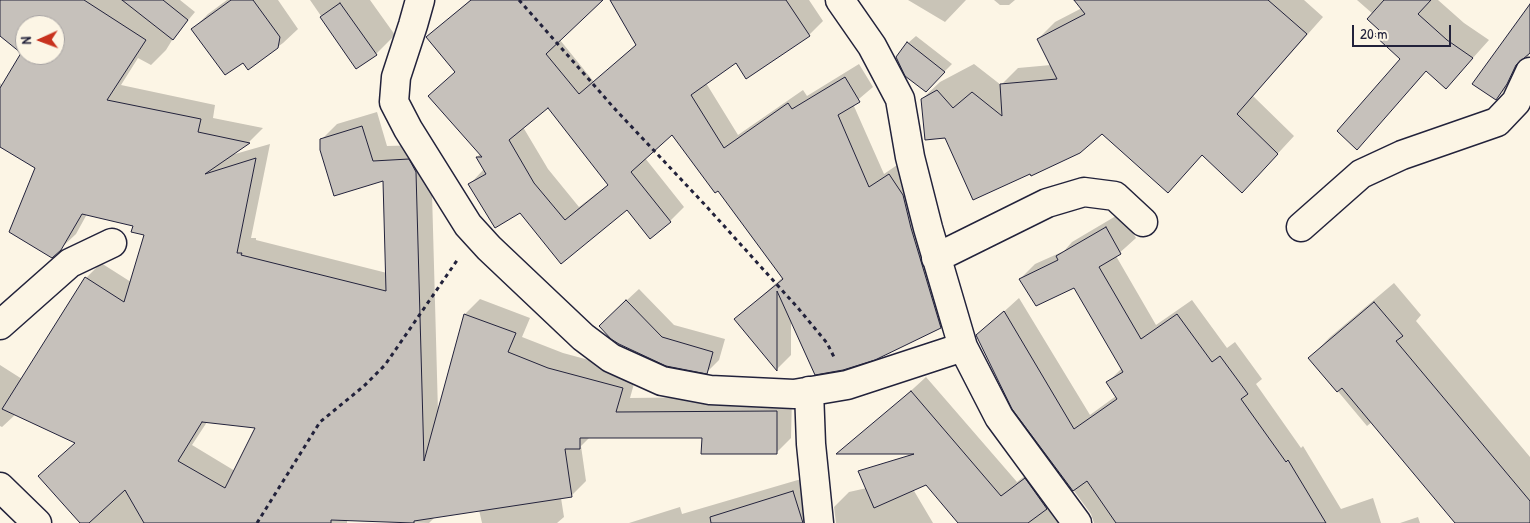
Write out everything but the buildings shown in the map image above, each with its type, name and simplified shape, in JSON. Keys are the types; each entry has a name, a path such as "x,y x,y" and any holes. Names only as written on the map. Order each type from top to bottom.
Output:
{"street":[{"path":"420,0 396,77 394,102 408,129 468,225 475,233 583,337 611,358 662,380 710,390 794,394 847,385 963,347"},
{"path":"840,0 872,46 900,99 910,157 936,258 963,347 999,417 1077,523"},
{"path":"1301,227 1361,174 1402,155 1497,122 1516,102 1530,72"},
{"path":"936,258 1048,203 1084,192 1115,196 1143,222"},
{"path":"0,325 70,263 112,243"},
{"path":"809,391 811,444 819,523"},
{"path":"4,499 37,523"}],"path":[{"path":"518,0 614,108 798,308 827,343 847,385"},
{"path":"257,523 320,422 364,386 385,365 475,233"}]}
